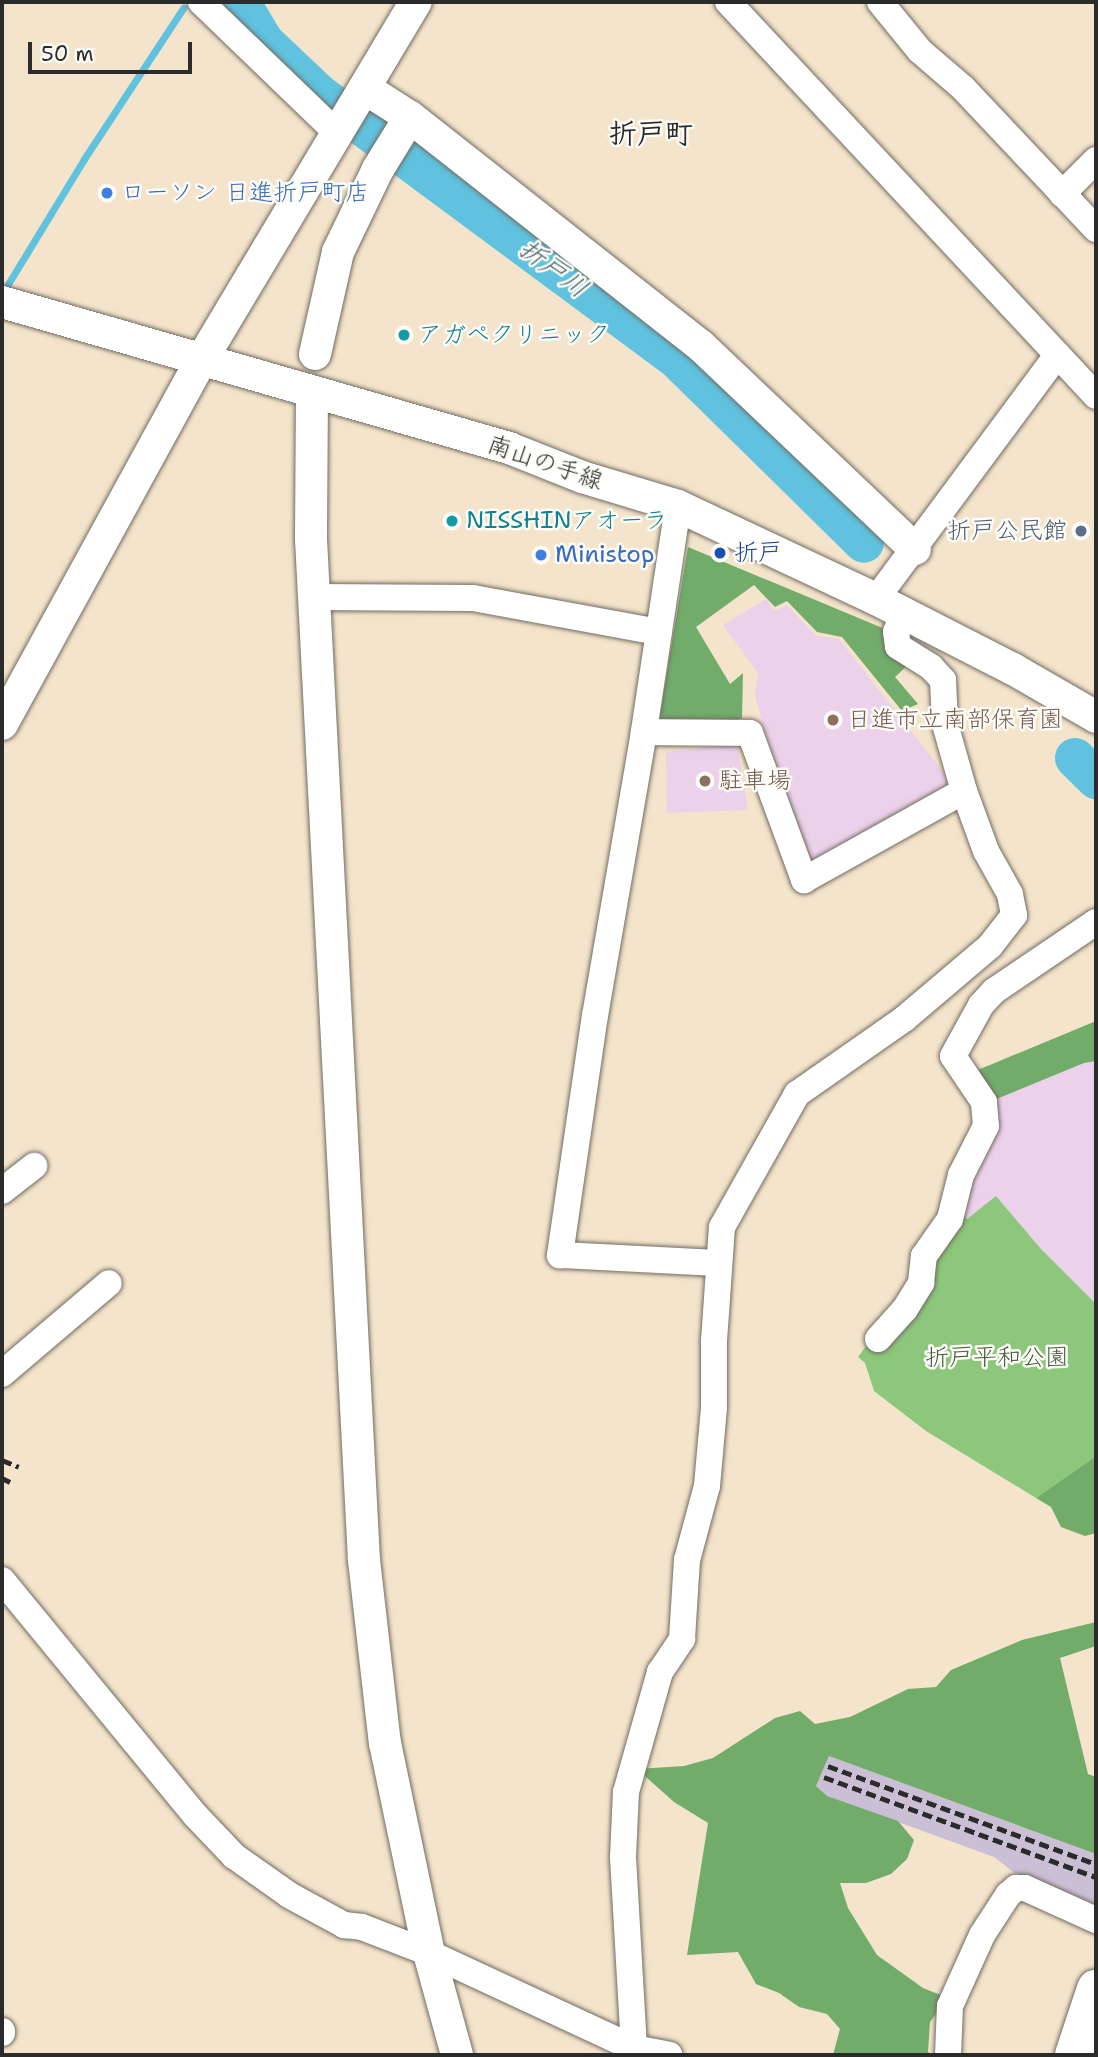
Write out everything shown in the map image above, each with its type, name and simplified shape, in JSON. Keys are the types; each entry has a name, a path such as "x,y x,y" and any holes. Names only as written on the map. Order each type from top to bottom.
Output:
{"main road":[{"path":"1074,2055 1096,1989"}],"street":[{"path":"201,2 338,133"},
{"path":"3,720 202,359 416,2"},
{"path":"728,2 1057,355 1094,390"},
{"path":"880,2 920,51 963,88 1096,229"},
{"path":"365,90 410,117 701,346 915,549"},
{"path":"316,354 338,252 378,169 410,117"},
{"path":"1062,194 1096,160"},
{"name":"南山の手線","path":"4,303 509,448 582,477 678,506 1013,669 1096,717"},
{"path":"650,2053 622,1857 626,1792 660,1672 682,1639 687,1560 707,1486 714,1407 713,1341 722,1227 797,1094 904,1020 990,946 1014,915 1010,894 986,851 964,791 945,724 943,680 931,667 898,646 890,607 898,566 915,549 1057,355"},
{"path":"312,393 314,597 364,1560 385,1743 429,1953 457,2055"},
{"path":"678,506 644,732 595,1015 560,1255 719,1263"},
{"path":"314,597 473,598 659,632"},
{"path":"644,732 750,733 804,880 964,791"},
{"path":"878,1339 905,1309 921,1283 924,1256 950,1219 961,1175 986,1126 984,1102 953,1056 981,1005 994,991 1096,922"},
{"path":"990,946 994,991"},
{"path":"2,1191 34,1166"},
{"path":"2,1374 108,1283"},
{"path":"2,1580 195,1815 234,1856 289,1895 344,1925 362,1927 429,1953 650,2053"},
{"path":"948,2055 950,2006 982,1935 1008,1895 1016,1888 1025,1888 1096,1920"}],"shaded area":[{"name":"日進市立南部保育園","path":"766,599 774,611 787,605 816,636 839,639 951,782 806,867 755,696 758,673 723,625"},
{"name":"駐車場","path":"737,744 748,810 667,813 666,752"},
{"path":"1096,1061 1096,1304 1041,1249 996,1197 966,1219 963,1214 962,1190 995,1125 998,1108 994,1100 1084,1063"},
{"path":"829,1756 1096,1854 1096,1910 1016,1874 994,1857 827,1796 816,1786"}],"green space":[{"path":"688,547 885,629 909,664 895,677 918,704 902,711 842,637 817,632 787,601 775,607 754,585 696,627 730,684 743,673 742,718 722,726 659,720"},
{"path":"1096,1021 1096,1061 1084,1063 994,1100 973,1072"},
{"name":"折戸平和公園","path":"996,1196 1041,1249 1096,1304 1096,1456 1036,1498 926,1431 874,1391 865,1363 858,1357 963,1214 967,1219"},
{"path":"1096,1456 1096,1533 1085,1536 1061,1527 1051,1507 1036,1498"},
{"path":"1096,1622 1096,1646 1060,1658 1088,1774 1096,1777 1096,1854 829,1756 816,1786 827,1796 898,1821 914,1840 907,1859 891,1874 866,1883 840,1883 848,1908 877,1955 923,1988 948,1998 930,2022 928,2052 931,2055 833,2055 840,2029 827,2014 799,2007 779,1993 756,1984 738,1952 687,1955 708,1823 674,1802 637,1769 684,1766 713,1758 775,1718 800,1711 815,1724 850,1717 908,1689 936,1687 951,1670 1022,1640"}],"waterway":[{"name":"折戸川","path":"240,2 264,42 319,94 677,359 864,543"},
{"path":"2,294 84,159 183,8"},
{"name":"折戸川","path":"1075,758 1096,779"}],"railway":[{"path":"2,1460 19,1467"},
{"path":"2,1478 10,1482"},
{"path":"828,1766 1096,1864"},
{"path":"824,1777 1096,1877"}],"place":[{"name":"ローソン 日進折戸町店","path":"107,193"},
{"name":"アガぺクリニック","path":"404,335"},
{"name":"NISSHINアオーラ","path":"452,521"},
{"name":"折戸公民館","path":"1081,531"},
{"name":"折戸","path":"720,553"},
{"name":"Ministop","path":"541,555"},
{"name":"日進市立南部保育園","path":"833,720"},
{"name":"駐車場","path":"705,781"}],"district":[{"name":"折戸町","path":"651,133"}]}
